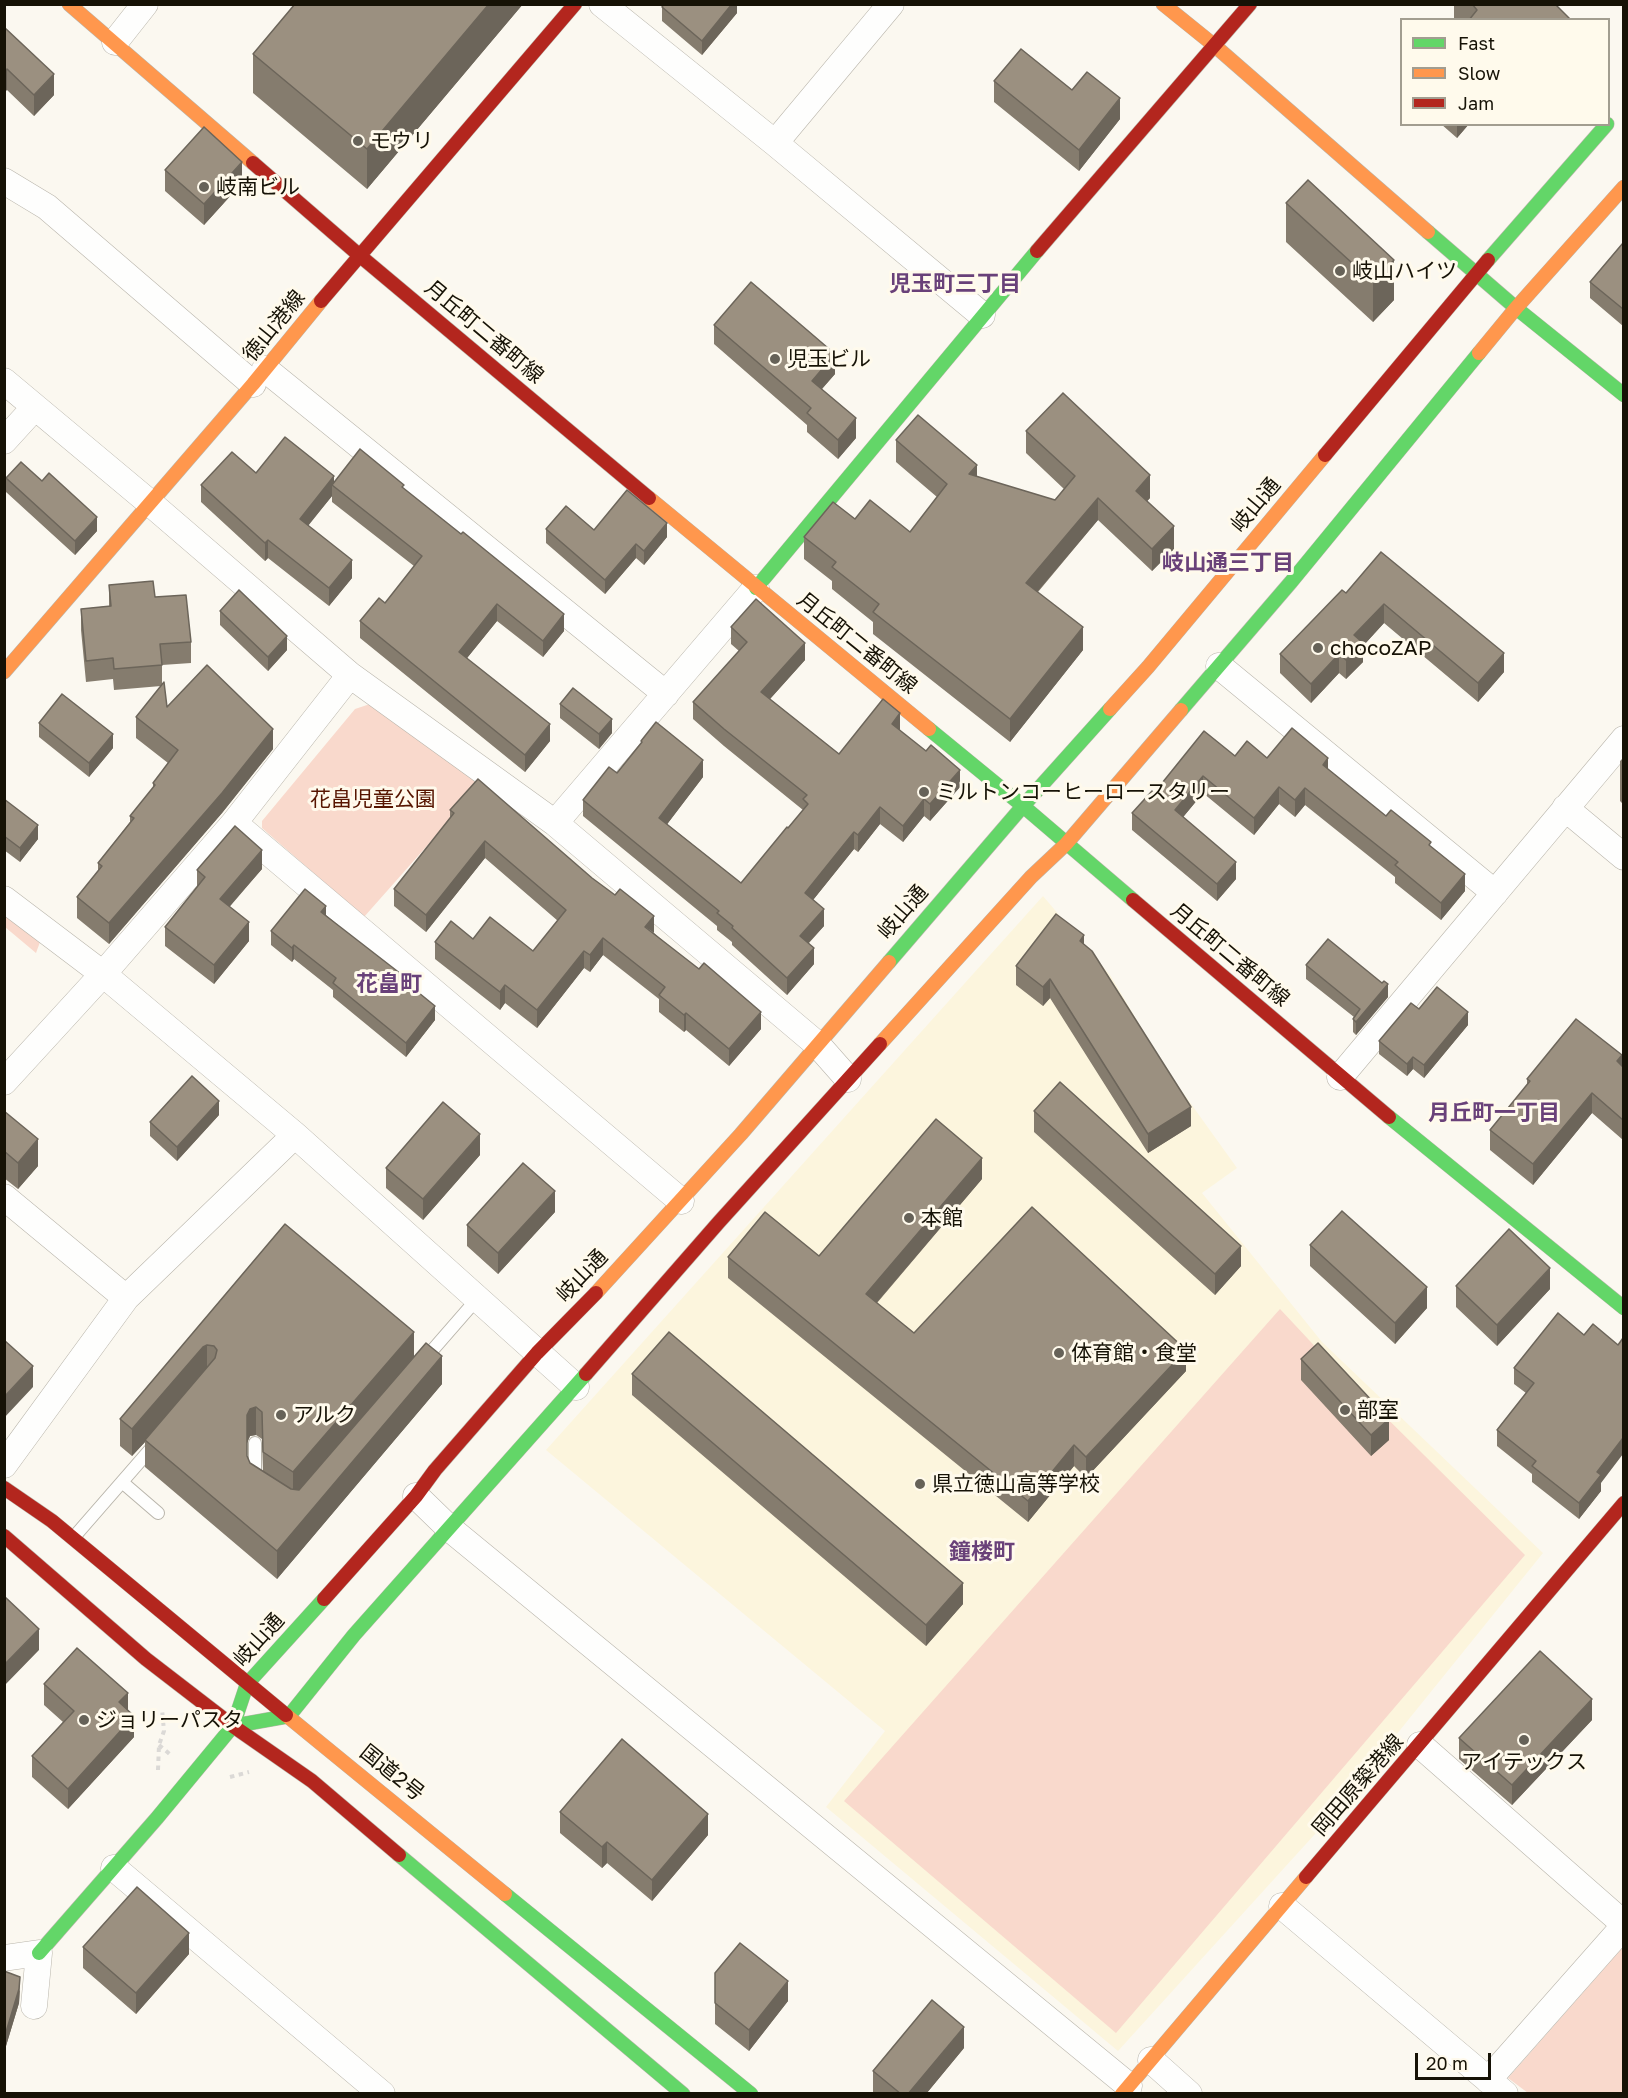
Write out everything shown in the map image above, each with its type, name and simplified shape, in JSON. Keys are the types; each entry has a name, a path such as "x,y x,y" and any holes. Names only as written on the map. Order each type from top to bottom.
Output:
{"main road":[{"name":"月丘町二番町線","path":"69,4 359,255 756,588 1023,806 1340,1077 1623,1308"},
{"name":"徳山港線","path":"4,672 259,377 359,255 575,4"},
{"path":"1163,4 1215,46 1476,274 1623,395"},
{"path":"756,588 982,315 1250,4"},
{"name":"岐山通","path":"233,1726 247,1684 416,1496 435,1470 537,1353 681,1201 1023,806 1148,667 1476,274 1605,126"},
{"path":"39,1953 233,1726 289,1716 354,1635 576,1387 719,1222 1031,877 1066,844 1299,573 1516,308 1623,187"},
{"name":"国道2号","path":"4,1488 73,1538 247,1684 751,2094"},
{"name":"岡田原築港線","path":"1125,2090 1623,1503"},
{"path":"4,1536 146,1659 233,1726 312,1781 683,2094"}],"street":[{"path":"115,42 145,4"},
{"path":"602,4 775,143 982,315"},
{"path":"775,143 891,4"},
{"path":"4,181 47,207 259,377 666,694"},
{"path":"4,381 350,675 555,823 818,1045 848,1079"},
{"path":"4,441 35,407"},
{"path":"555,823 756,588"},
{"path":"1220,666 1495,893"},
{"path":"4,1082 103,974 234,823 350,675"},
{"path":"1340,1077 1623,739"},
{"path":"1565,808 1623,857"},
{"path":"234,823 681,1201"},
{"path":"4,899 103,974 295,1134 576,1387"},
{"path":"4,1465 126,1298 295,1134"},
{"path":"4,1197 126,1298"},
{"path":"416,1496 449,1528 1125,2090"},
{"path":"1282,1906 1497,2087 1623,1925 1420,1745"},
{"path":"114,1868 382,2094"},
{"path":"4,1958 39,1953 34,2006"},
{"path":"1151,2060 1190,2094"}],"lane":[{"path":"416,1369 477,1299"},
{"path":"73,1538 165,1431"},
{"path":"255,1443 255,1484 265,1491"},
{"path":"122,1482 158,1513"}],"path":[{"path":"159,1744 164,1731 164,1715 160,1702"}],"shaded area":[{"path":"1043,896 1110,975 1166,1069 1237,1168 1202,1193 1322,1342 1543,1553 1325,1823 1118,2051 826,1807 885,1731 546,1450"}],"green space":[{"name":"花畠児童公園","path":"373,703 389,708 480,786 364,917 262,828 262,821 355,709"},
{"path":"4,912 40,942 36,953 5,927"},
{"path":"1280,1309 1323,1355 1525,1555 1116,2033 844,1801"},
{"path":"1622,1948 1623,2093 1528,2093 1508,2078"}],"building":[{"name":"モウリ","path":"295,4 489,4 367,149 253,54"},
{"path":"664,4 732,4 702,41 662,7"},
{"path":"1472,4 1555,4 1569,18 1471,18 1477,10"},
{"path":"4,27 54,74 34,95 7,69 4,72"},
{"path":"1021,49 1072,90 1087,72 1120,98 1079,150 994,81"},
{"path":"204,127 242,162 204,204 165,170"},
{"path":"1308,180 1394,260 1373,282 1286,203"},
{"path":"1623,243 1623,309 1590,282"},
{"path":"751,282 835,354 812,381 856,418 838,440 807,413 811,408 714,325"},
{"path":"1063,393 1150,475 1136,491 1174,526 1152,549 1098,498 1026,583 1083,627 1010,719 873,612 879,604 832,567 836,562 804,537 833,502 855,519 870,500 910,532 947,484 896,440 918,415 977,465 969,474 1055,500 1075,476 1026,431"},
{"path":"285,437 334,476 300,519 352,560 329,588 268,540 265,543 201,485 232,452 256,473"},
{"path":"360,449 404,485 402,487 461,534 463,532 564,614 543,641 497,604 459,652 550,724 525,755 360,621 379,598 385,603 422,556 332,485"},
{"path":"21,462 42,481 49,473 97,517 75,541 6,478"},
{"path":"627,490 667,523 644,551 636,544 605,580 546,529 566,506 594,530"},
{"path":"1381,552 1504,653 1478,683 1384,604 1354,635 1363,643 1346,660 1339,654 1311,684 1280,654 1342,590 1346,593"},
{"path":"153,581 155,597 186,595 191,642 160,644 162,665 114,669 113,658 86,661 81,609 111,606 109,585"},
{"path":"239,590 287,636 268,657 220,611"},
{"path":"756,599 805,643 761,692 839,754 883,699 900,713 892,724 926,751 931,745 960,770 930,804 924,799 903,826 880,807 858,835 854,832 805,893 824,909 800,936 814,948 787,978 732,928 733,926 717,913 719,911 583,800 609,767 617,773 656,722 703,760 659,818 741,883 808,804 803,799 807,795 693,702 747,642 731,627"},
{"path":"207,665 273,729 222,793 109,923 77,897 102,866 98,863 134,818 130,816 155,785 153,783 178,750 136,717 164,682 167,707"},
{"path":"573,688 612,719 599,734 560,704"},
{"path":"62,694 113,734 89,763 39,723"},
{"path":"1292,728 1328,758 1323,765 1386,816 1391,810 1431,842 1429,845 1465,874 1441,903 1395,865 1398,862 1305,788 1295,800 1279,787 1254,818 1203,776 1175,810 1236,862 1217,884 1132,813 1152,791 1154,793 1204,731 1235,756 1247,741 1267,758"},
{"path":"478,779 592,878 615,895 620,889 654,916 645,927 699,969 704,963 761,1012 729,1049 686,1013 684,1015 659,995 665,987 603,938 590,955 584,951 537,1010 505,985 500,992 435,942 451,921 473,939 490,917 533,951 566,910 485,841 426,915 394,889 454,813 450,810"},
{"path":"4,799 38,825 20,848 4,836"},
{"path":"235,826 262,850 220,899 249,922 214,965 165,927 205,877 197,870"},
{"path":"305,889 326,906 321,912 410,981 408,984 435,1006 406,1043 333,983 336,978 294,945 292,948 271,931"},
{"path":"1056,914 1084,935 1080,941 1092,951 1191,1107 1148,1134 1050,979 1043,987 1016,966"},
{"path":"1328,939 1382,983 1384,981 1388,984 1356,1022 1353,1019 1360,1009 1306,965"},
{"path":"1437,987 1468,1012 1424,1065 1413,1057 1407,1064 1379,1041 1411,1003 1419,1009"},
{"path":"1576,1019 1622,1055 1617,1061 1623,1067 1623,1120 1592,1093 1533,1164 1490,1130 1530,1081 1527,1079"},
{"path":"192,1076 219,1101 177,1147 150,1122"},
{"path":"1060,1082 1241,1246 1215,1274 1034,1111"},
{"path":"443,1102 480,1134 423,1199 386,1168"},
{"path":"4,1111 38,1139 18,1163 4,1151"},
{"path":"936,1119 982,1158 866,1294 914,1333 1032,1207 1186,1350 1086,1457 1074,1445 1028,1501 728,1257 765,1212 819,1256"},
{"path":"523,1163 555,1191 498,1253 467,1225"},
{"path":"1342,1211 1427,1287 1395,1323 1310,1245"},
{"name":"アルク","path":"285,1224 414,1332 293,1472 263,1452 262,1412 256,1407 250,1409 247,1415 247,1456 250,1463 291,1489 299,1490 426,1343 442,1356 277,1551 145,1440 215,1358 217,1350 214,1346 203,1347 132,1429 120,1419"},
{"path":"1509,1229 1550,1268 1497,1325 1456,1286"},
{"path":"1558,1313 1584,1335 1593,1324 1618,1345 1623,1338 1623,1438 1597,1472 1601,1475 1579,1503 1532,1466 1536,1461 1497,1430 1534,1383 1514,1368"},
{"path":"669,1332 963,1583 926,1625 632,1374"},
{"path":"4,1340 33,1366 4,1397"},
{"path":"1318,1343 1389,1419 1371,1435 1301,1359"},
{"path":"4,1596 39,1629 4,1665"},
{"path":"77,1648 128,1693 119,1702 134,1716 68,1789 32,1756 74,1711 44,1684"},
{"name":"アイテックス","path":"1540,1651 1592,1699 1512,1785 1459,1738"},
{"path":"622,1739 708,1814 652,1880 607,1842 602,1847 560,1812"},
{"path":"137,1887 189,1933 136,1993 83,1947"},
{"path":"740,1943 788,1981 749,2030 715,2003 715,1973"},
{"path":"4,1971 20,1977 19,1989 6,2032 4,2031"},
{"path":"932,2000 964,2027 908,2094 901,2094 873,2071"}],"traffic: fast":[{"path":"1488,260 1605,126"},
{"path":"1428,232 1516,308 1624,395"},
{"path":"756,588 1037,251"},
{"path":"1181,710 1291,582 1479,353"},
{"path":"889,962 1110,709"},
{"path":"929,729 1133,900"},
{"path":"1389,1117 1624,1308"},
{"path":"233,1726 289,1716 354,1635 586,1374"},
{"path":"39,1953 157,1818 233,1726 247,1684 324,1599"},
{"path":"399,1855 683,2094"},
{"path":"505,1894 751,2094"}],"traffic: slow":[{"path":"69,4 253,163"},
{"path":"1163,4 1215,46 1428,232"},
{"path":"1479,353 1624,187"},
{"path":"4,672 253,384 321,301"},
{"path":"1110,709 1148,667 1325,455"},
{"path":"649,498 929,729"},
{"path":"880,1044 1031,877 1066,844 1181,710"},
{"path":"596,1293 741,1134 889,962"},
{"path":"286,1715 505,1894"},
{"path":"1122,2094 1306,1877"}],"traffic: jam":[{"path":"321,301 575,4"},
{"path":"1037,251 1250,4"},
{"path":"253,163 649,498"},
{"path":"1325,455 1488,260"},
{"path":"1133,900 1389,1117"},
{"path":"586,1374 719,1222 880,1044"},
{"path":"324,1599 416,1496 435,1470 537,1353 596,1293"},
{"path":"4,1488 52,1521 286,1715"},
{"path":"1306,1877 1624,1503"},
{"path":"4,1536 146,1659 233,1726 312,1781 399,1855"}],"place":[{"name":"モウリ","path":"358,141"},
{"name":"岐南ビル","path":"204,187"},
{"name":"岐山ハイツ","path":"1340,271"},
{"name":"児玉ビル","path":"775,359"},
{"name":"chocoZAP","path":"1318,648"},
{"name":"ミルトンコーヒーロースタリー","path":"924,792"},
{"name":"本館","path":"909,1218"},
{"name":"体育館・食堂","path":"1059,1353"},
{"name":"部室","path":"1345,1410"},
{"name":"アルク","path":"281,1415"},
{"name":"県立徳山高等学校","path":"920,1484"},
{"name":"ジョリーパスタ","path":"84,1720"},
{"name":"アイテックス","path":"1524,1740"}],"district":[{"name":"児玉町三丁目","path":"955,284"},
{"name":"岐山通三丁目","path":"1228,563"},
{"name":"花畠町","path":"389,984"},
{"name":"月丘町一丁目","path":"1494,1113"},
{"name":"鐘楼町","path":"982,1552"}]}
